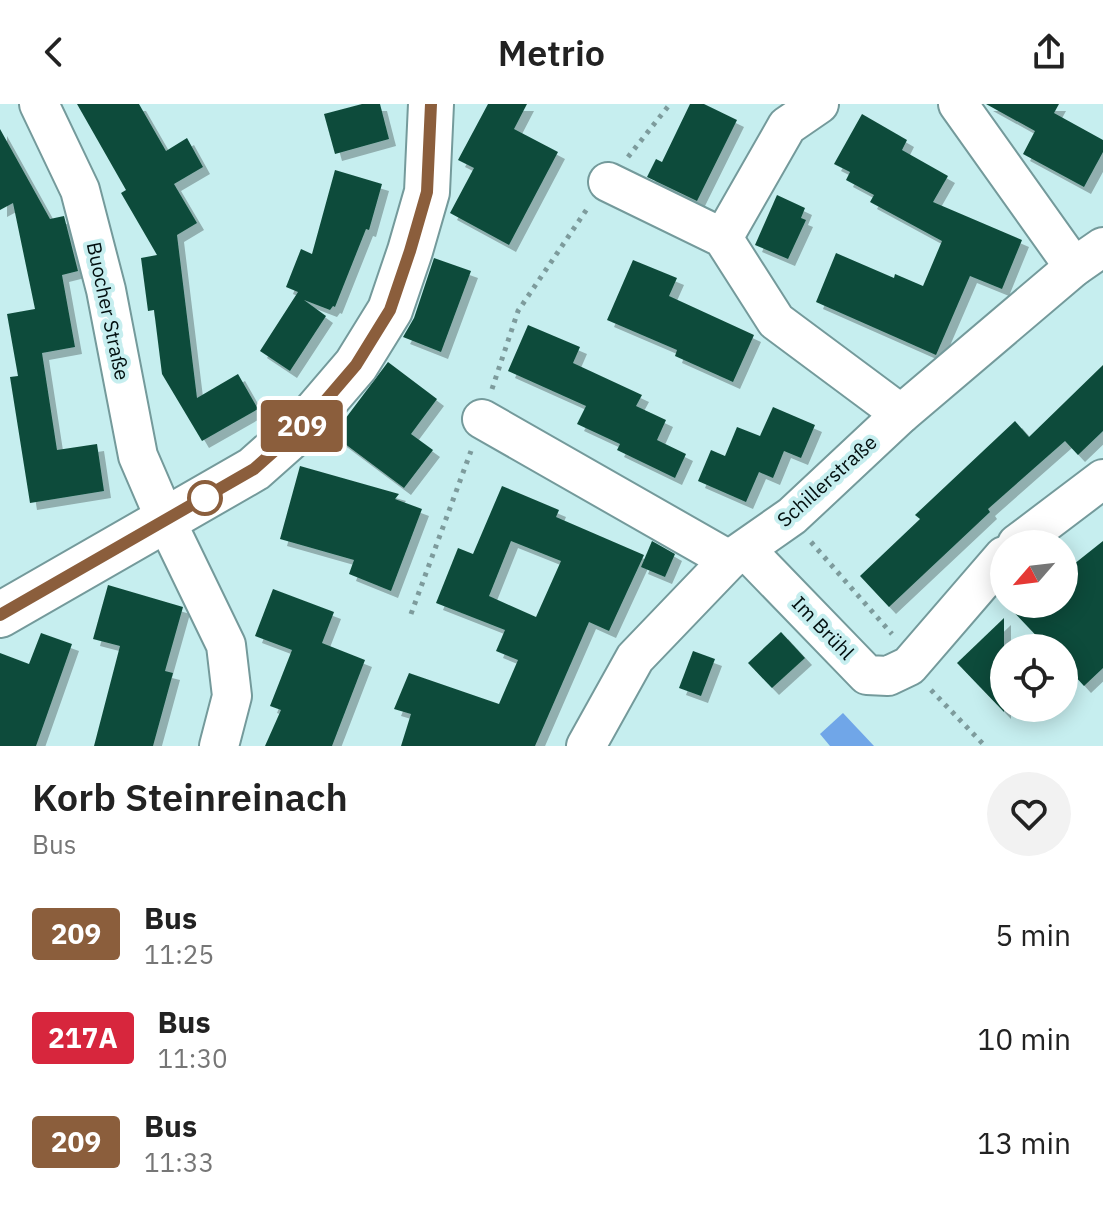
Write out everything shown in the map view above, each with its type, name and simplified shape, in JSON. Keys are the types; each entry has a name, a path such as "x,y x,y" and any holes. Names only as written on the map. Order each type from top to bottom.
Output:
{"street":[{"name":"Buocher Straße","path":"39,104 80,190 106,290 138,456 226,645 232,696 219,746"},
{"path":"0,615 254,469 308,421 356,365 390,310 427,192 431,104"},
{"path":"723,238 787,126 819,104"},
{"path":"958,104 1088,257"},
{"path":"608,182 723,238 776,321 901,414"},
{"name":"Schillerstraße","path":"586,746 635,658 738,555 792,516 901,414 1088,257"},
{"name":"Im Brühl","path":"482,419 738,555 867,675 888,676 912,661"},
{"path":"1036,530 1103,479"},
{"path":"912,661 990,572"}],"path":[{"path":"411,614 518,311 608,182 670,104"},
{"path":"792,516 821,555 985,746"}],"water":[{"path":"843,713 874,746 830,746 820,734"}],"building":[{"path":"77,104 139,104 166,151 187,138 203,167 174,184 197,223 177,235 197,398 238,374 258,409 202,441 162,374 154,310 148,311 141,258 157,255 121,193 126,190"},
{"path":"362,104 380,104 389,139 335,154 324,114"},
{"path":"488,104 527,104 514,129 558,152 509,245 450,213 474,168 458,160"},
{"path":"690,104 704,104 737,120 697,201 647,177 656,159 662,162"},
{"path":"986,104 1059,104 1054,113 1103,140 1103,152 1084,187 1023,154 1035,131"},
{"path":"862,114 907,140 902,150 948,176 933,202 1022,240 1002,289 970,276 936,355 816,302 836,253 894,278 895,274 923,286 942,241 870,202 874,195 846,180 850,172 834,164"},
{"path":"0,129 50,219 64,216 78,271 62,275 75,347 42,353 57,450 97,444 104,491 30,503 10,377 18,376 7,314 35,309 13,203 0,210"},
{"path":"335,170 382,184 369,230 366,229 335,307 330,310 304,300 326,316 290,371 260,351 298,292 286,287 301,249 312,254"},
{"path":"777,195 805,208 801,218 806,220 788,259 755,245"},
{"path":"434,258 471,271 441,352 403,337 414,318"},
{"path":"633,260 677,278 669,296 754,335 733,382 675,356 677,350 607,320"},
{"path":"528,325 580,347 573,363 642,395 636,406 666,420 657,440 686,454 675,478 617,450 620,444 577,424 586,406 508,371"},
{"path":"388,362 437,399 411,434 433,450 404,488 333,435"},
{"path":"1103,365 1103,431 1078,455 1065,441 988,509 990,512 889,607 860,576 920,519 915,515 1015,421 1029,437"},
{"path":"773,407 815,425 801,458 784,451 773,478 759,472 746,502 698,481 711,450 725,456 737,427 760,436"},
{"path":"300,466 399,494 395,499 422,509 391,591 349,574 354,560 280,539"},
{"path":"502,486 559,510 556,517 644,555 609,631 589,622 535,746 401,746 411,714 394,709 409,673 499,704 518,660 496,651 505,630 436,603 458,548 473,554","holes":["511,541 561,561 536,617 489,596"]},
{"path":"652,541 675,554 665,577 641,567"},
{"path":"1103,541 1103,668 1084,686 1078,679 1078,634 1035,634 1019,618 1078,618 1078,561"},
{"path":"108,585 183,607 165,671 173,673 153,746 94,746 120,646 93,639"},
{"path":"273,589 334,612 322,643 365,660 332,746 265,746 281,710 270,706 292,650 255,636"},
{"path":"1004,618 1004,634 990,634 990,697 957,663"},
{"path":"781,632 805,658 772,688 748,663"},
{"path":"41,633 72,644 36,746 0,746 0,653 29,664"},
{"path":"693,651 715,659 701,696 679,688"}],"bus line":[{"name":"209","path":"0,615 254,469 308,421 356,365 390,310 427,192 431,104"}]}
